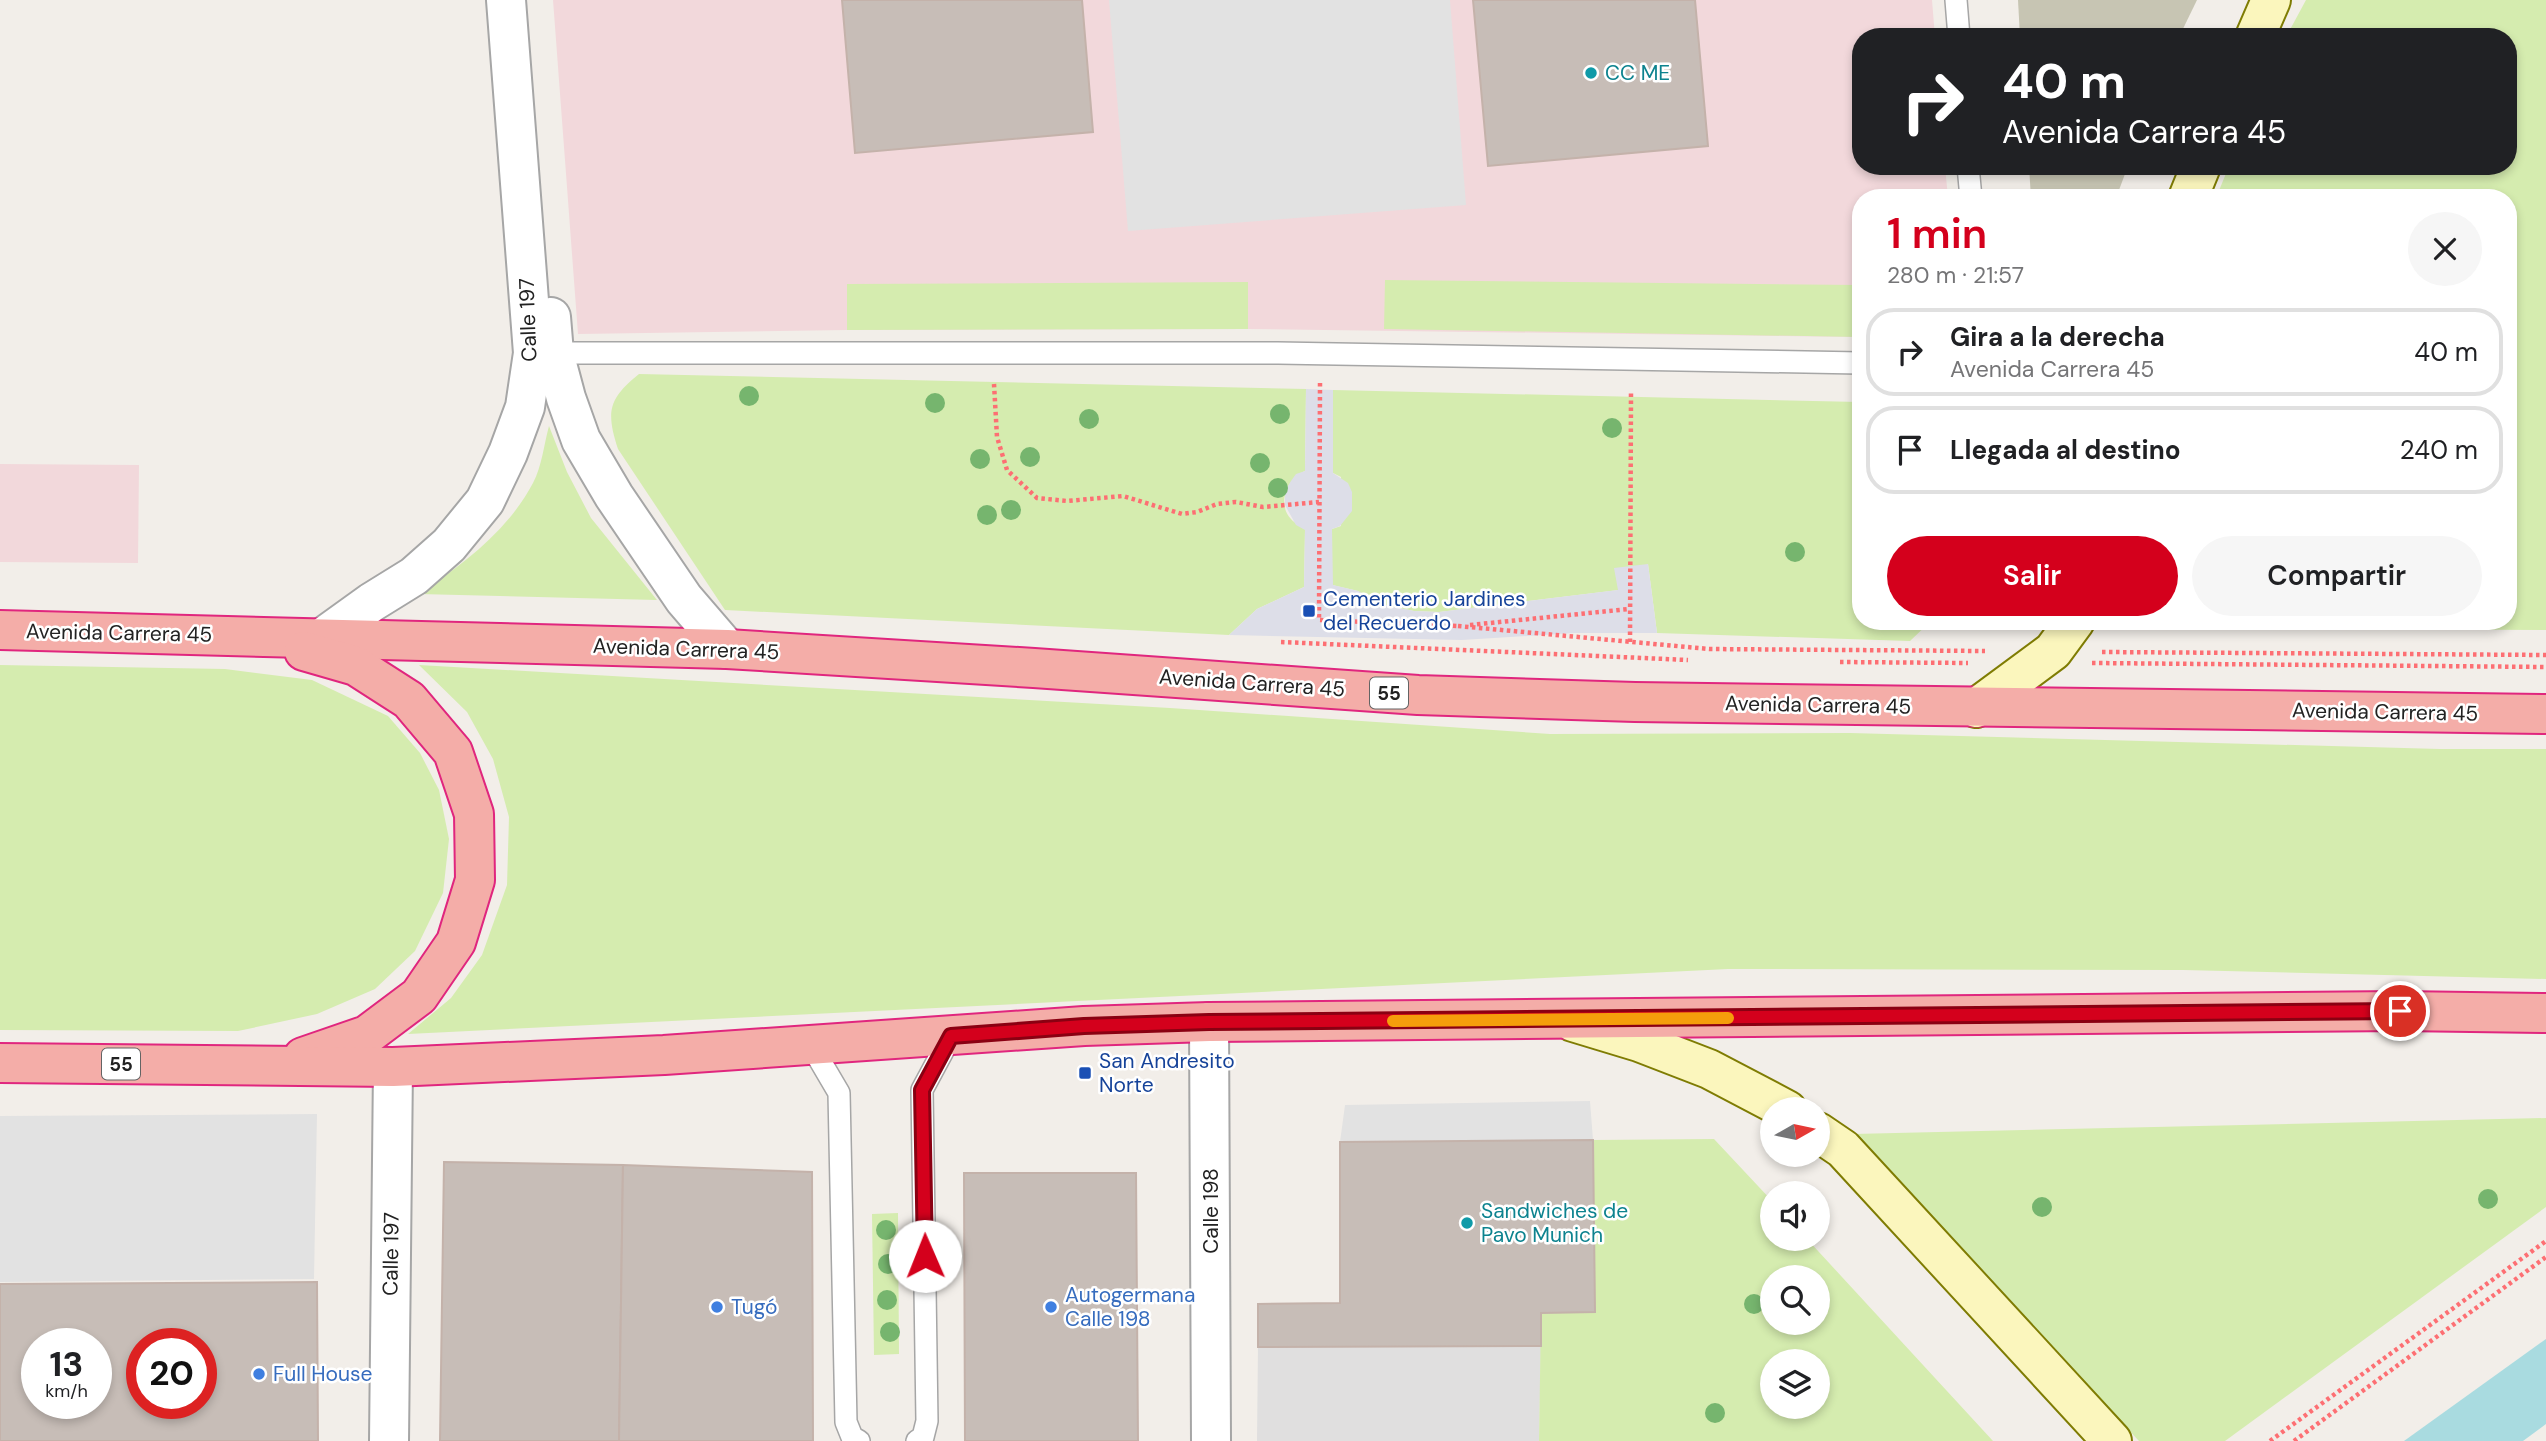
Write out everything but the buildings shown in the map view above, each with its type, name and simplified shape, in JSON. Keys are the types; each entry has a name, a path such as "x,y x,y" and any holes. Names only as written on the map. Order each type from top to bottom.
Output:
{"highway":[{"name":"Avenida Carrera 45","path":"0,630 727,649 1034,667 1418,695 1661,703 2546,714"},
{"path":"233,635 298,649 356,666 409,700 453,751 474,814 475,880 460,930 456,942 419,996 367,1035 305,1056 243,1067"},
{"name":"55","path":"0,1063 393,1067 812,1046 1084,1026 1209,1022 2345,1012 2546,1013"}],"main road":[{"path":"2259,28 2272,0"},
{"path":"1976,708 2039,663 2053,651 2068,630"},
{"path":"1567,1020 1639,1042 1709,1069 1762,1097"},
{"path":"1830,1140 1843,1149 2112,1441"}],"street":[{"name":"Calle 197","path":"506,0 543,353 566,398 588,452 614,496 684,599 727,649"},
{"name":"Calle 197","path":"323,638 372,602 414,576 449,545 485,501 508,453 543,353 529,0"},
{"name":"Calle 198","path":"1209,1022 1211,1441"},
{"name":"Calle 197","path":"389,1441 393,1067"}],"lane":[{"path":"1956,0 1958,28"},
{"path":"543,353 1278,353 1852,363"},
{"path":"916,1441 923,1437 927,1421 922,1090 951,1036"},
{"path":"812,1046 839,1093 846,1422 852,1437 859,1441"}],"path":[{"path":"994,382 997,437 1007,470 1037,498 1068,501 1124,496 1182,514 1197,512 1217,504 1236,502 1263,507 1319,502"},
{"path":"1630,642 1631,384"},
{"path":"1320,390 1319,620 1458,626 1629,609"},
{"path":"1273,642 1693,660"},
{"path":"1828,662 1976,663"},
{"path":"2039,663 2546,667"},
{"path":"2270,1441 2546,1241"},
{"path":"2294,1441 2546,1257"}],"shaded area":[{"path":"553,0 1932,0 1934,28 1852,28 1852,175 1946,175 1947,189 1852,189 1852,337 1248,329 578,334"},
{"path":"1109,0 1450,0 1466,205 1128,231"},
{"path":"2018,0 2197,0 2183,28 2020,28"},
{"path":"2030,175 2125,175 2119,189 2030,189"},
{"path":"1306,389 1333,390 1333,473 1348,483 1352,492 1352,511 1340,526 1332,529 1333,585 1358,591 1380,604 1414,611 1439,612 1618,590 1614,568 1648,564 1657,633 1574,633 1462,640 1229,635 1257,609 1304,587 1305,530 1296,525 1285,505 1285,491 1296,474 1305,471"},
{"path":"0,464 139,465 138,563 0,562"},
{"path":"1590,1101 1593,1140 1340,1142 1345,1105"},
{"path":"317,1114 314,1279 0,1282 0,1116"},
{"path":"1541,1346 1539,1441 1257,1441 1258,1347"}],"green space":[{"path":"2306,0 2546,0 2546,630 2517,630 2517,189 2220,189 2225,175 2517,175 2517,28 2291,28"},
{"path":"1385,280 1852,285 1852,337 1384,329"},
{"path":"1248,282 1248,329 847,330 847,284"},
{"path":"639,374 1306,389 1305,471 1289,485 1284,499 1287,513 1305,529 1304,587 1257,609 1229,635 725,610 618,449 612,425 612,407 621,391"},
{"path":"1333,390 1852,402 1852,630 1922,630 1910,641 1657,633 1648,564 1619,590 1439,612 1414,611 1380,604 1358,591 1332,585 1332,529 1341,526 1341,477 1333,473"},
{"path":"549,426 567,472 591,518 657,600 419,594 468,559 510,517 536,476"},
{"path":"0,665 225,669 312,680 388,716 420,753 439,790 449,839 443,893 415,951 375,989 317,1014 238,1031 0,1030"},
{"path":"419,665 1170,708 1550,734 1850,733 2440,749 2546,749 2546,979 2183,970 1728,969 408,1034 451,998 482,955 507,885 509,817 493,759 467,712"},
{"path":"2546,1118 2546,1207 2225,1441 2139,1441 1853,1134"},
{"path":"1714,1139 1760,1188 1760,1251 1818,1251 1993,1441 1539,1441 1541,1313 1595,1312 1593,1140"},
{"path":"898,1213 899,1354 874,1355 872,1214"}],"water":[{"path":"2546,1339 2546,1424 2523,1441 2404,1441"}],"slow traffic":[{"path":"1393,1021 1728,1018"}],"place":[{"name":"CC ME","path":"1591,73"},
{"name":"Cementerio Jardines del Recuerdo","path":"1309,611"},
{"name":"San Andresito Norte","path":"1085,1073"},
{"name":"Sandwiches de Pavo Munich","path":"1467,1223"},
{"name":"Tugó","path":"717,1307"},
{"name":"Autogermana Calle 198","path":"1051,1307"},
{"name":"Full House","path":"259,1374"}],"route":[{"path":"925,1256 922,1090 951,1036 1084,1026 1209,1022 2400,1011"}]}
